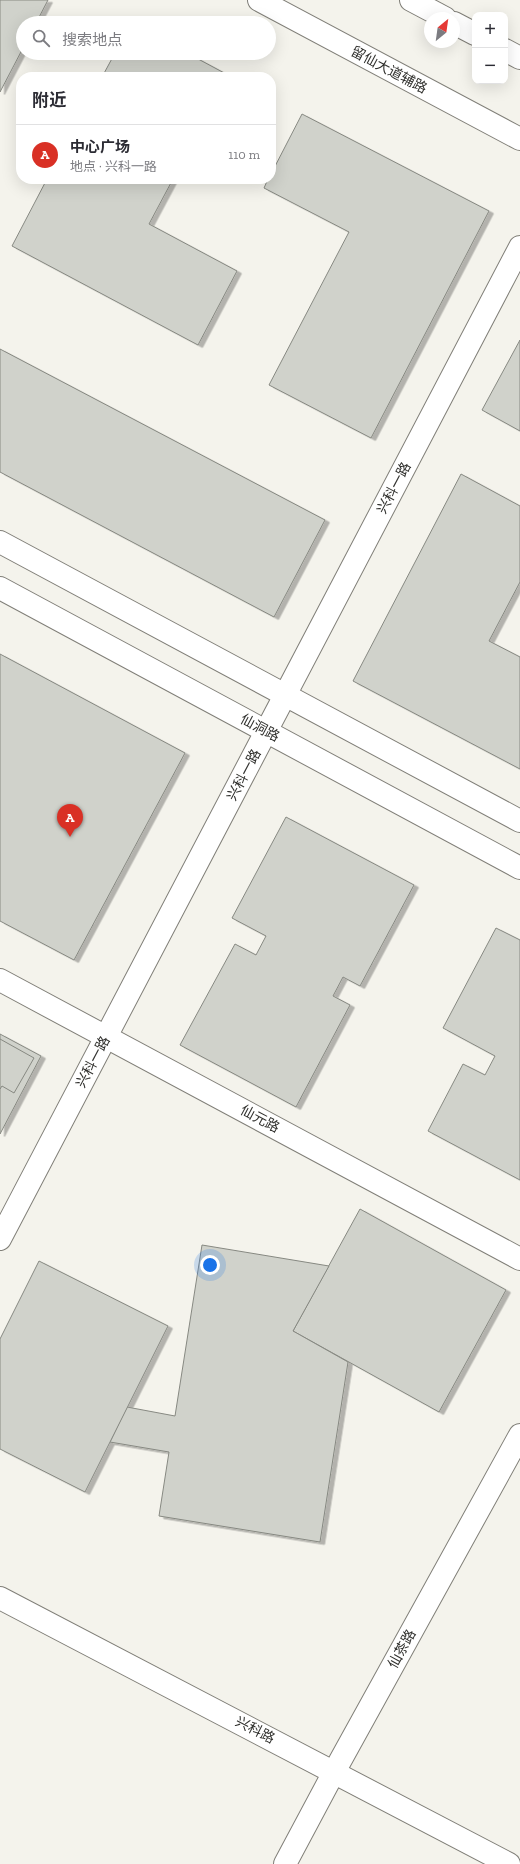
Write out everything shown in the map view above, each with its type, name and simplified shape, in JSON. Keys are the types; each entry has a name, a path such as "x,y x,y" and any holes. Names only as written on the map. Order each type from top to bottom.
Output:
{"street":[{"name":"留仙大道辅路","path":"259,0 520,139"},
{"path":"411,0 434,12"},
{"path":"460,26 472,32"},
{"path":"508,52 520,58"},
{"name":"兴科一路","path":"0,1239 520,247"},
{"path":"0,542 520,821"},
{"name":"仙洞路","path":"0,588 520,868"},
{"name":"仙元路","path":"0,980 520,1259"},
{"name":"仙茶路","path":"285,1864 334,1772 520,1435"},
{"name":"兴科路","path":"0,1598 509,1864"}],"building":[{"path":"0,0 48,0 40,16 16,16 17,60 0,92"},
{"path":"111,60 200,60 222,72 105,72"},
{"path":"302,114 489,211 371,438 269,385 349,232 264,188 266,184 276,184 276,164"},
{"path":"44,184 170,184 149,224 237,271 198,345 12,246"},
{"path":"520,340 520,431 482,410"},
{"path":"0,349 325,520 274,617 0,472"},
{"path":"461,474 520,506 520,582 489,641 520,657 520,769 353,681"},
{"path":"0,654 185,753 74,960 0,921"},
{"path":"286,817 414,885 360,986 343,977 333,996 350,1005 296,1107 180,1045 235,944 256,955 266,936 232,918"},
{"path":"496,928 520,940 520,1180 428,1131 463,1064 485,1075 495,1056 443,1028"},
{"path":"0,1034 41,1056 0,1134"},
{"path":"0,1039 34,1058 14,1093 2,1086 0,1089"},
{"path":"360,1209 506,1290 439,1412 293,1331"},
{"path":"202,1245 329,1266 293,1331 348,1362 320,1542 159,1516 169,1452 110,1442 127,1407 175,1416"},
{"path":"39,1261 168,1326 85,1492 0,1449 0,1339"}],"place":[{"name":"中心广场","path":"70,837"}]}
